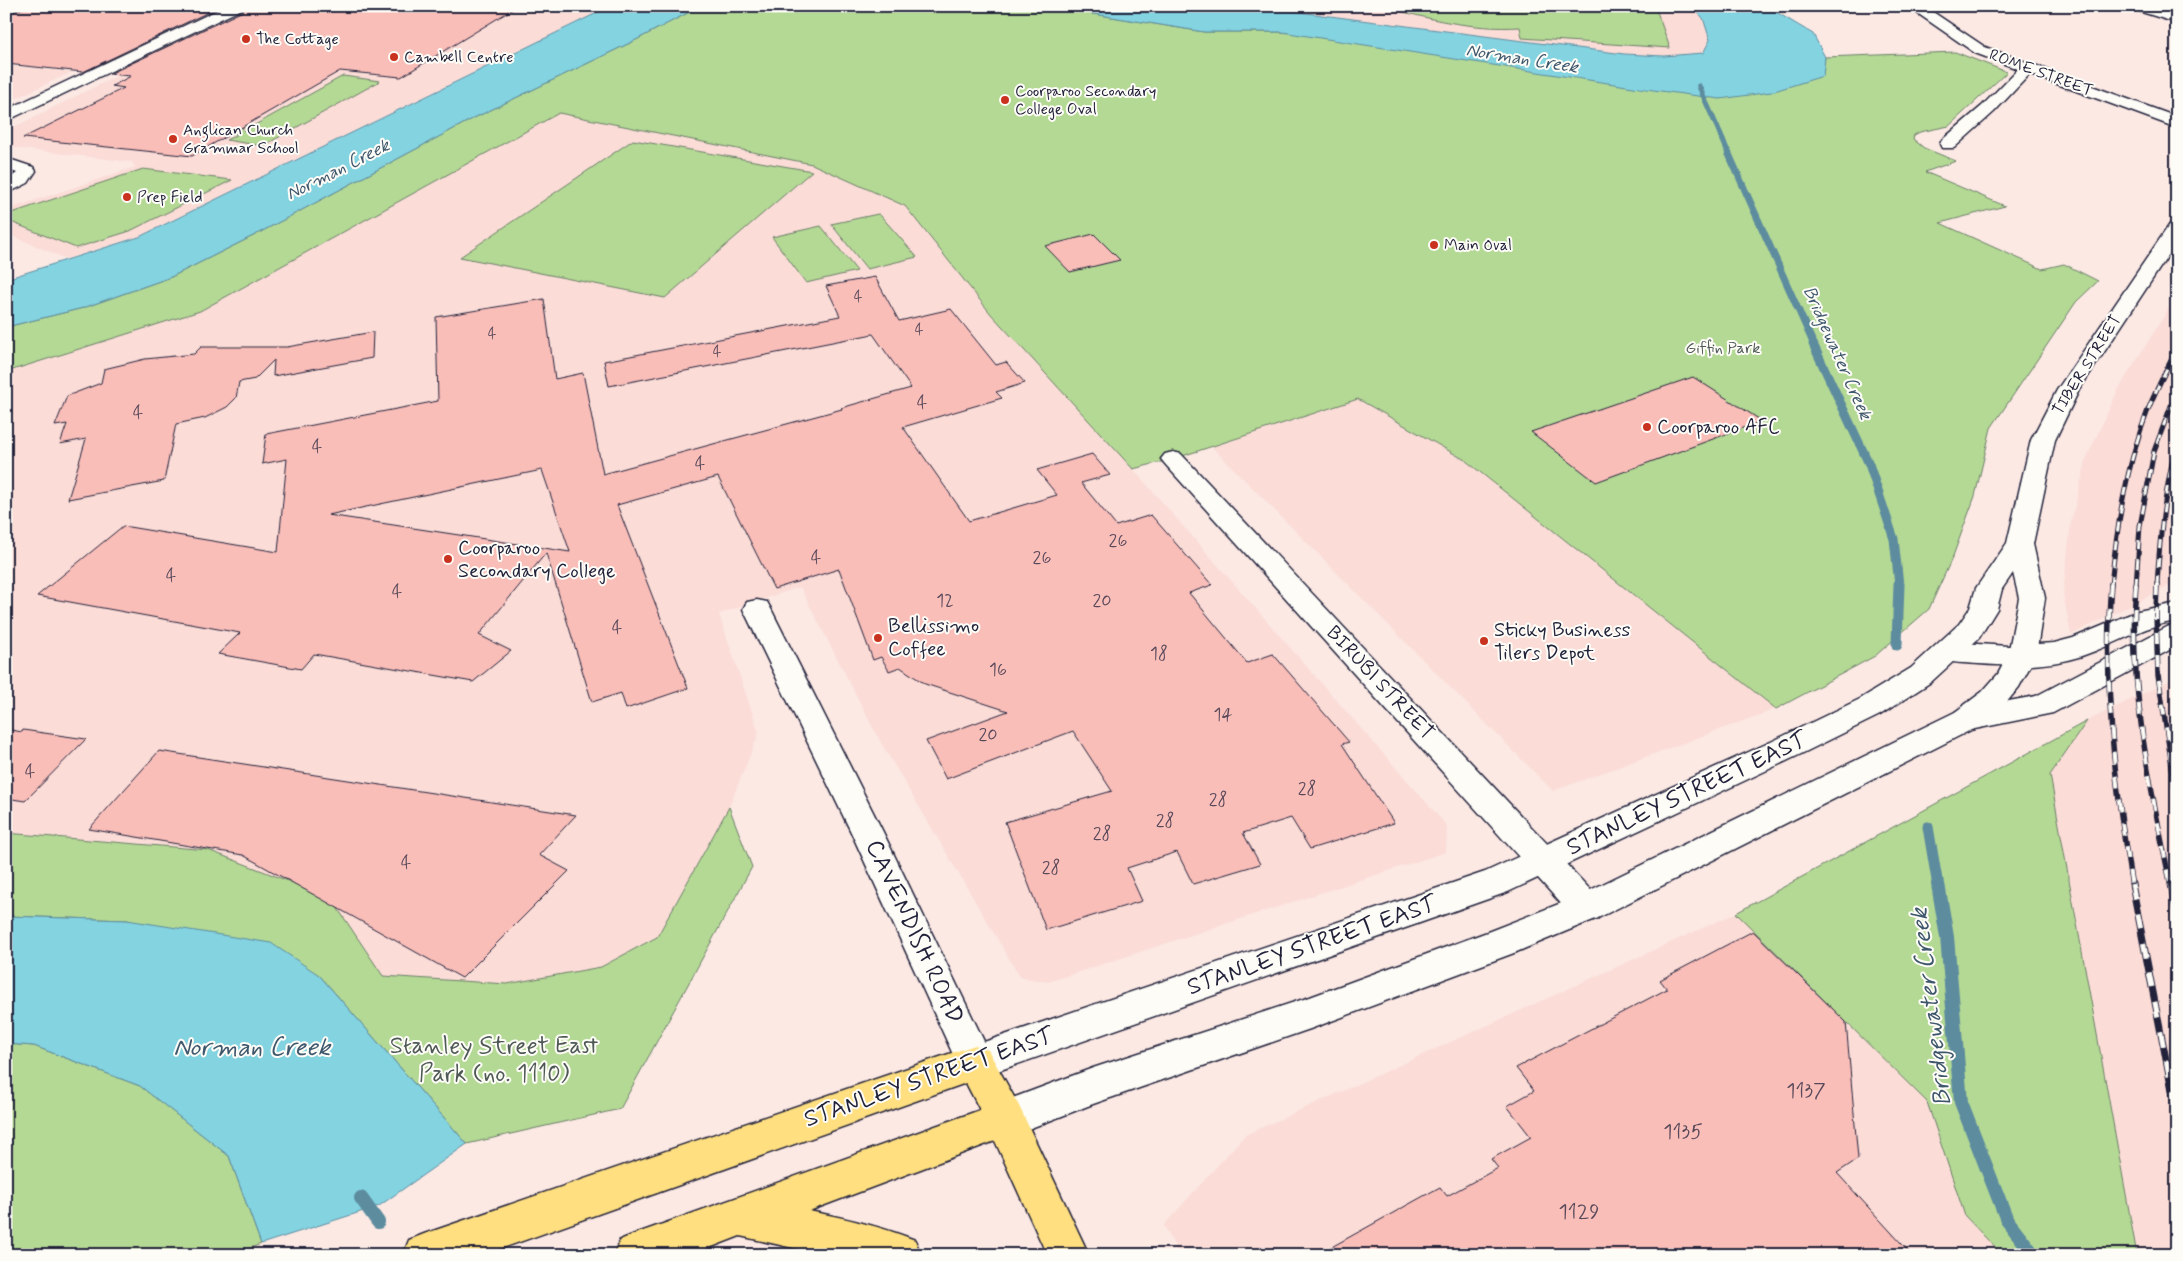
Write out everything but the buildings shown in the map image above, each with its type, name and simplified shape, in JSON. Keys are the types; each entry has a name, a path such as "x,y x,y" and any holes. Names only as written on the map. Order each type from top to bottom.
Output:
{"main road":[{"name":"CAVENDISH ROAD","path":"975,1062 1005,1119 1068,1255"},
{"name":"STANLEY STREET EAST","path":"424,1255 975,1062"},
{"path":"635,1255 1005,1119"},
{"path":"739,1216 860,1242 900,1255"}],"street":[{"path":"6,116 237,6"},
{"name":"ROME STREET","path":"1914,6 1974,47 2177,123"},
{"path":"2137,6 2177,19"},
{"path":"1948,144 1976,120 2028,68"},
{"path":"6,189 19,181 15,167"},
{"name":"TIBER STREET","path":"1946,652 1969,632 1983,609 1989,588 2020,544 2043,440 2056,412 2068,390 2177,228"},
{"name":"BIRUBI STREET","path":"1173,459 1545,861 1586,908"},
{"name":"TIBER STREET","path":"1965,720 1992,700 2009,680 2022,655 2032,598 2020,544"},
{"name":"CAVENDISH ROAD","path":"758,609 867,832 975,1062"},
{"path":"1946,652 2022,655 2069,650 2156,614 2177,612"},
{"path":"1005,1119 1093,1086 1310,1013 1502,942 1586,908 1965,720 2043,705 2177,634"},
{"name":"STANLEY STREET EAST","path":"975,1062 1496,882 1545,861 1870,707 1921,675 1946,652"}],"shaded area":[{"name":"Anglican Church Grammar School","path":"258,6 611,6 139,237 66,259 6,233 6,210 135,167 132,162 6,147 6,131"},
{"path":"1252,6 1691,6 1703,18 1710,39 1703,53 1664,56 1624,54"},
{"path":"6,65 72,72 6,103"},
{"name":"Coorparoo Secondary College","path":"559,113 812,164 905,206 991,314 1133,469 1447,826 1446,852 1048,982 1020,977 880,741 800,587 719,614 759,733 729,807 657,937 601,967 507,984 383,976 330,898 208,850 6,833 6,372 200,311"},
{"path":"2177,295 2177,582 2071,635 2063,593 2071,522 2087,457 2118,390"},
{"path":"1358,399 1465,460 1776,709 1553,791 1212,447"},
{"path":"2177,677 2177,1255 2137,1255 2050,775 2087,721"},
{"path":"1736,913 1927,1102 1965,1216 2002,1255 1179,1255 1164,1225 1245,1135"}],"green space":[{"name":"Giffin Park","path":"701,6 1045,6 1204,32 1282,32 1822,76 1825,57 1955,52 2007,72 1949,126 1920,132 1914,135 1913,139 1924,148 1956,161 1925,172 2005,206 1940,223 2042,269 2064,264 2098,281 2076,302 1991,428 1975,496 1953,556 1929,609 1875,656 1776,709 1465,460 1358,399 1173,459 1133,469 991,314 905,206 812,164 559,113 200,311 6,372 6,327 83,308 171,277 255,235 476,117 634,41"},
{"path":"1383,6 1655,6 1670,48 1522,38 1520,27 1468,25 1416,15"},
{"path":"343,76 380,81 263,146 226,140 238,134 230,133 245,121 248,125 242,128 244,131"},
{"path":"633,140 812,171 665,298 460,257"},
{"name":"Prep Field","path":"143,169 232,180 130,231 76,248 6,220 6,215"},
{"path":"878,214 917,257 867,269 831,224"},
{"path":"821,226 857,271 806,283 772,237"},
{"path":"2087,721 2050,775 2137,1255 2002,1255 1965,1216 1927,1102 1736,913"},
{"name":"Stanley Street East Park (no. 1110)","path":"729,807 752,867 620,1109 467,1144 319,975 127,920 6,916 6,833 208,850 330,897 383,976 507,984 601,967 657,937"},
{"path":"6,1044 34,1046 140,1086 229,1156 261,1244 232,1255 6,1255"}],"water":[{"name":"Norman Creek","path":"611,6 701,6 634,41 476,117 255,235 171,277 83,308 6,327 6,279 139,237"},
{"name":"Norman Creek","path":"1044,6 1252,6 1624,54 1664,56 1703,53 1710,40 1703,18 1691,6 1766,6 1813,34 1825,57 1823,76 1771,92 1720,99 1282,32 1204,32"},
{"name":"Norman Creek","path":"6,916 127,920 271,943 319,975 467,1144 379,1206 261,1244 229,1156 140,1086 34,1046 6,1044"}],"waterway":[{"name":"Bridgewater Creek","path":"1699,86 1729,154"},
{"name":"Bridgewater Creek","path":"1728,152 1814,345"},
{"name":"Bridgewater Creek","path":"1813,344 1869,464 1894,539 1899,585"},
{"name":"Bridgewater Creek","path":"1897,645 1899,585"},
{"name":"Bridgewater Creek","path":"1928,827 1938,886"},
{"name":"Bridgewater Creek","path":"1938,884 1947,937 1961,1102 2007,1220 2034,1255"},
{"path":"361,1198 378,1222"}],"railway":[{"path":"2111,585 2116,541 2128,474 2140,431 2151,402 2177,348"},
{"path":"2136,585 2140,526 2154,451 2177,390"},
{"path":"2157,585 2163,514 2177,443"},
{"path":"2111,584 2109,659 2112,735 2120,811 2132,886"},
{"path":"2136,584 2134,622 2138,698 2149,774 2171,886"},
{"path":"2157,584 2158,675 2177,798"},
{"path":"2132,884 2177,1116"},
{"path":"2171,884 2177,915"}],"place":[{"name":"The Cottage","path":"246,39"},
{"name":"Cambell Centre","path":"394,57"},
{"name":"Coorparoo Secondary College Oval","path":"1005,100"},
{"name":"Anglican Church Grammar School","path":"173,139"},
{"name":"Prep Field","path":"127,197"},
{"name":"Main Oval","path":"1434,245"},
{"name":"Coorparoo AFC","path":"1647,427"},
{"name":"Coorparoo Secondary College","path":"448,559"},
{"name":"Bellissimo Coffee","path":"878,638"},
{"name":"Sticky Business Tilers Depot","path":"1484,641"}]}
